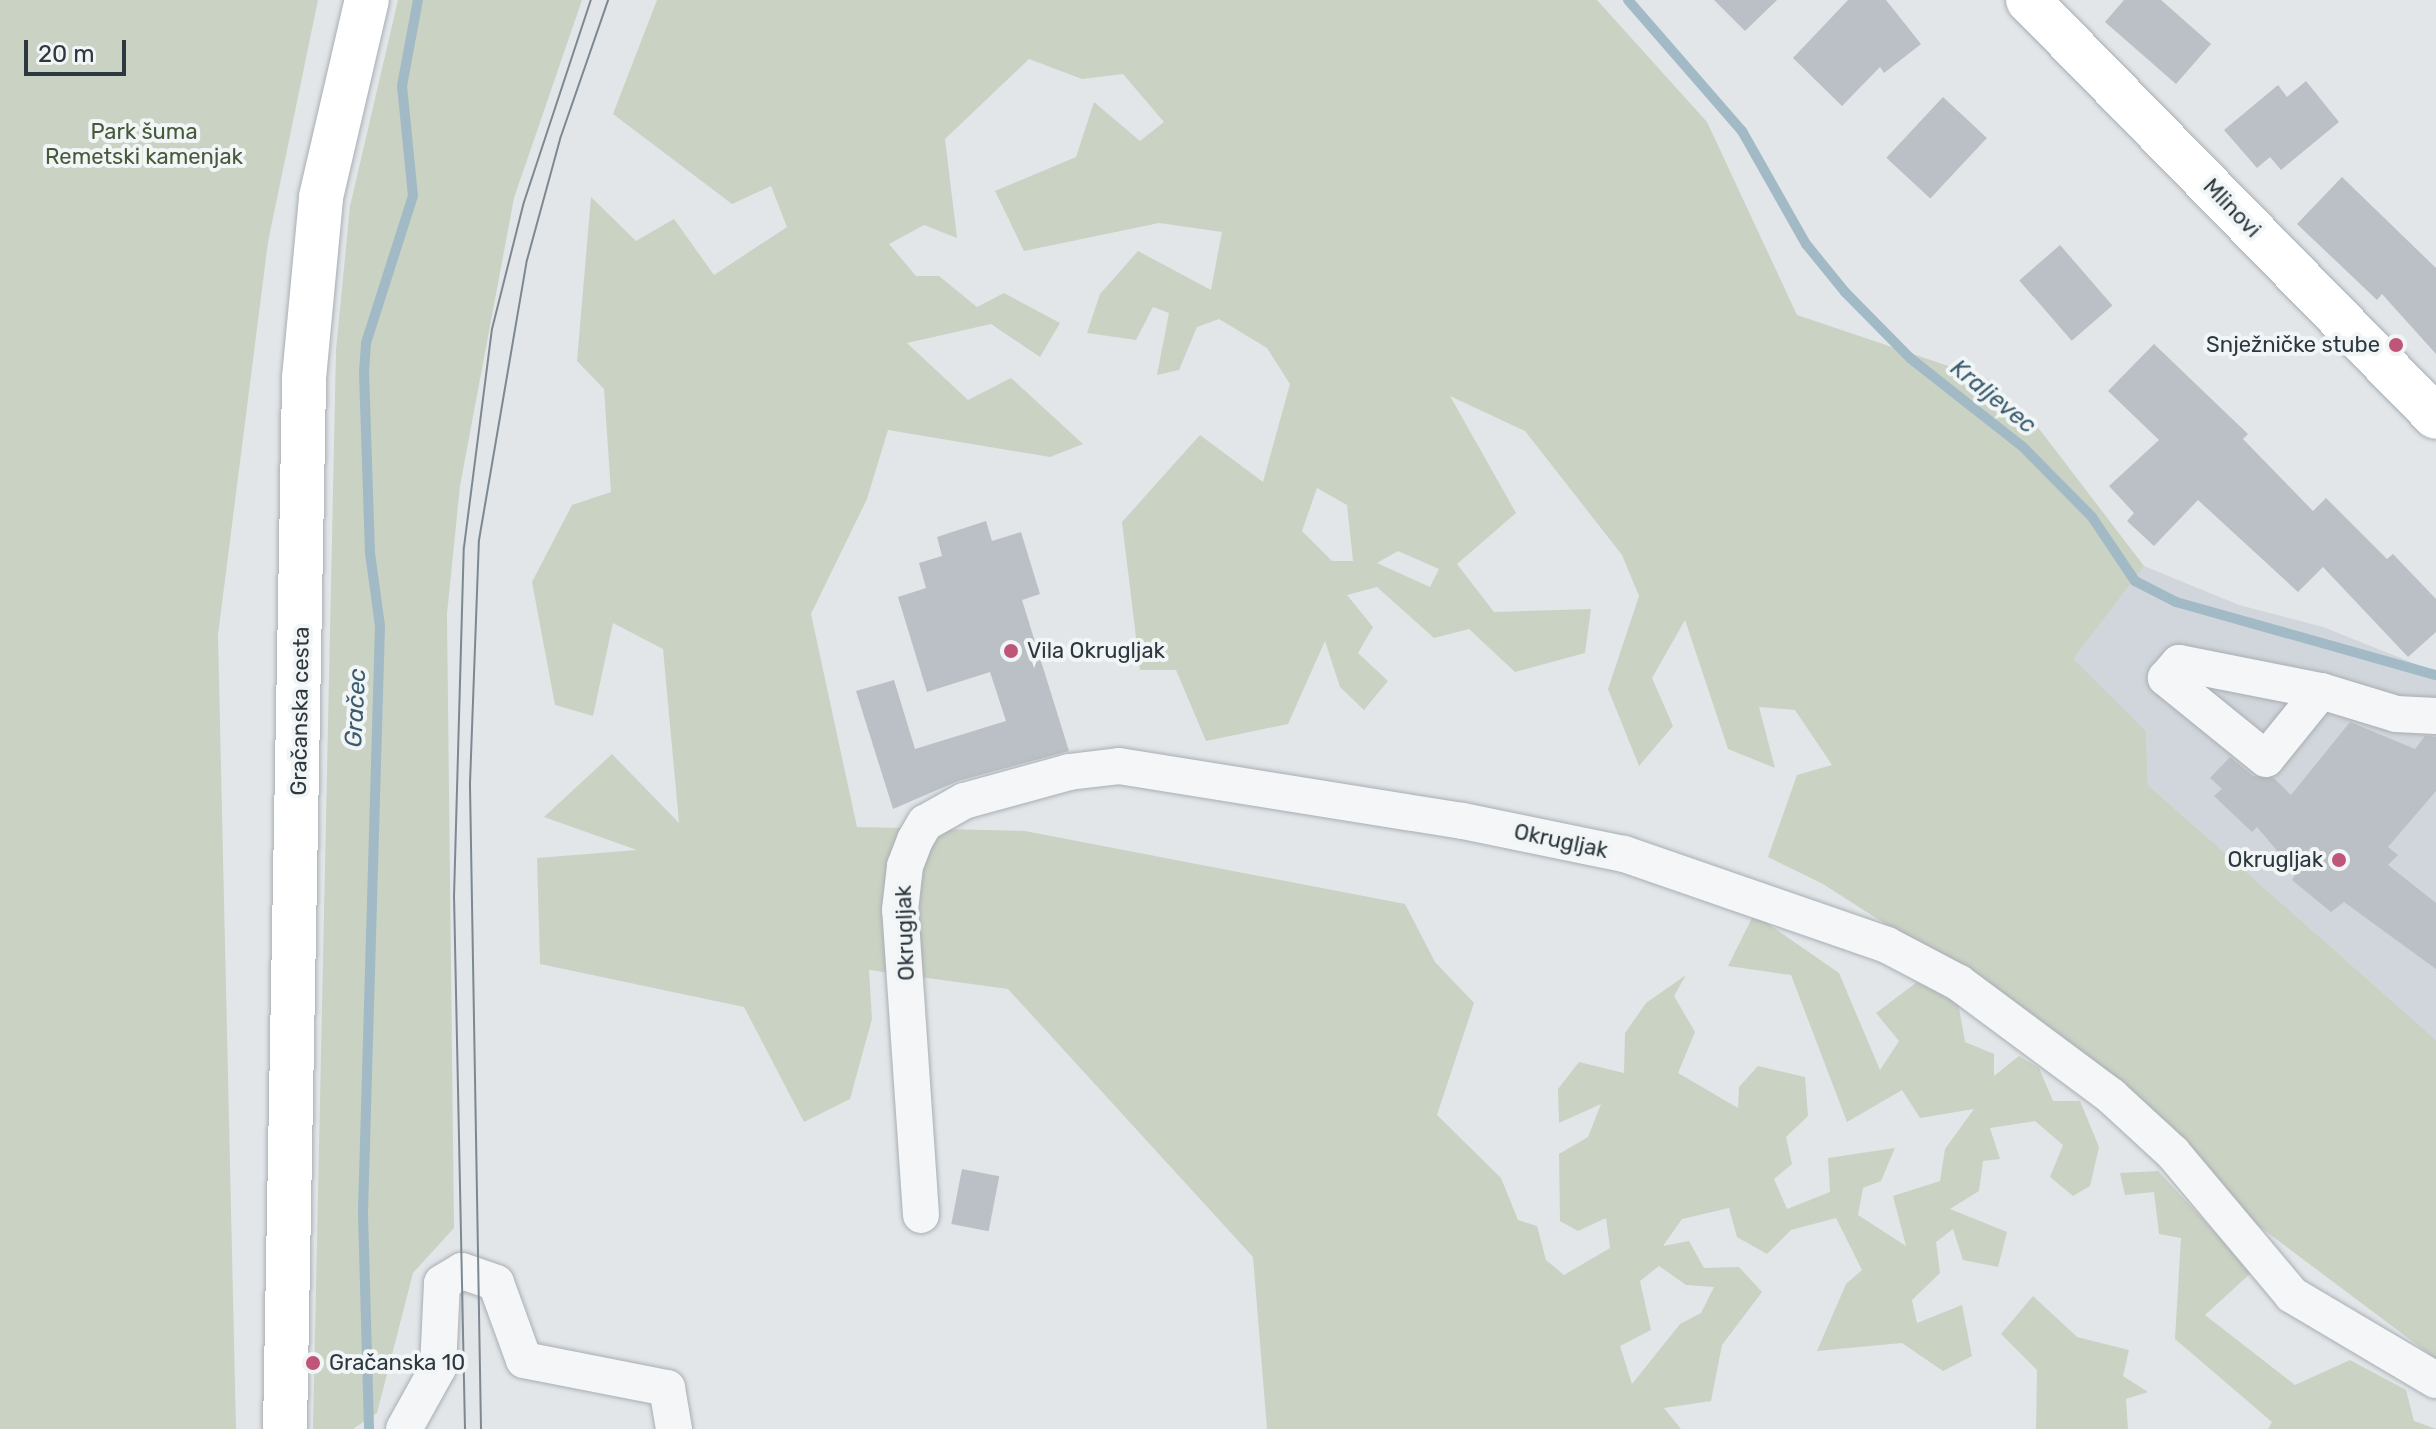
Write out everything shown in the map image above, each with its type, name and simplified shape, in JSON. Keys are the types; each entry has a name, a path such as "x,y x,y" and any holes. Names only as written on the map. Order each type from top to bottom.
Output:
{"main road":[{"name":"Gračanska cesta","path":"285,1429 304,378 321,197 367,0"},
{"name":"Mlinovi","path":"2028,0 2436,417"}],"street":[{"path":"2321,691 2396,714 2436,716"},
{"name":"Okrugljak","path":"921,1215 900,910 905,866 915,840 925,823 964,801 1069,772 1133,767 1624,854 1758,896 1897,950 2005,1014 2128,1110 2190,1173 2292,1295 2436,1380"},
{"path":"404,1429 438,1368 442,1283 462,1271 496,1283 524,1360 667,1388 674,1429"}],"shaded area":[{"path":"2144,566 2239,605 2323,627 2436,672 2436,1040 2148,785 2146,731 2072,659"}],"green space":[{"name":"Park šuma Remetski kamenjak","path":"0,0 318,0 268,242 218,635 236,1429 0,1429"},
{"path":"398,0 582,0 514,198 460,486 447,614 454,1228 413,1273 377,1413 353,1429 313,1429 336,350 350,206"},
{"path":"657,0 1597,0 1707,122 1797,315 1990,380 2040,430 2144,566 2073,659 2146,731 2148,785 2436,1040 2436,1359 2252,1221 2063,1038 1823,884 1768,857 1797,775 1832,765 1795,710 1759,707 1775,768 1728,749 1685,620 1652,678 1673,726 1639,766 1608,689 1639,596 1622,555 1525,431 1450,396 1516,513 1457,564 1494,612 1591,609 1585,653 1515,672 1469,629 1434,638 1377,587 1347,595 1373,627 1358,653 1388,681 1364,710 1340,687 1325,641 1288,724 1206,741 1176,670 1140,670 1122,522 1200,435 1263,482 1290,384 1267,348 1219,319 1197,327 1179,370 1157,375 1169,313 1153,307 1136,340 1087,333 1100,294 1138,251 1211,290 1222,232 1159,223 1024,251 995,191 1076,157 1094,102 1140,141 1164,122 1123,74 1082,79 1029,59 945,139 957,238 924,225 889,244 916,276 939,276 977,307 1004,293 1060,323 1040,357 991,324 907,343 968,400 1011,378 1083,444 1050,457 888,430 867,499 811,614 857,827 1025,831 1405,904 1435,962 1474,1003 1437,1115 1501,1178 1518,1220 1537,1226 1546,1260 1564,1275 1610,1248 1606,1218 1578,1231 1560,1221 1559,1154 1588,1137 1601,1104 1559,1123 1558,1089 1579,1062 1624,1073 1625,1033 1646,1003 1686,975 1674,996 1695,1032 1678,1073 1738,1108 1739,1087 1758,1066 1805,1077 1808,1116 1786,1137 1792,1164 1774,1179 1787,1209 1830,1192 1828,1158 1895,1148 1881,1181 1863,1188 1858,1215 1906,1246 1893,1196 1940,1181 1945,1149 1974,1109 1920,1118 1902,1090 1847,1122 1791,975 1728,966 1754,914 1839,973 1880,1070 1899,1041 1876,1013 1917,982 1958,1002 1965,1042 1994,1054 1994,1076 2019,1056 2039,1068 2053,1101 2080,1101 2099,1147 2090,1186 2073,1196 2050,1177 2063,1145 2035,1121 1990,1128 2000,1159 1983,1161 1979,1191 1950,1209 2007,1232 1998,1267 1963,1260 1953,1229 1936,1242 1940,1273 1912,1300 1917,1323 1962,1305 1972,1356 1943,1371 1902,1343 1817,1351 1846,1284 1862,1270 1836,1218 1791,1230 1767,1254 1737,1237 1729,1208 1682,1219 1663,1246 1689,1241 1704,1268 1739,1267 1762,1292 1722,1345 1711,1401 1664,1408 1681,1429 1267,1429 1253,1257 1008,989 869,970 872,1019 850,1099 804,1122 744,1007 540,964 537,858 637,850 544,817 612,754 679,823 663,649 613,623 593,716 555,705 532,582 572,505 611,492 604,389 577,361 591,197 636,241 674,219 714,275 787,227 771,186 732,204 613,114","holes":["1317,488 1347,505 1353,561 1332,561 1302,531","1398,551 1439,569 1430,587 1377,563","1659,1266 1686,1285 1714,1287 1701,1313 1680,1324 1632,1384 1620,1346 1651,1330 1640,1281"]},
{"path":"2158,1171 2252,1272 2205,1315 2295,1385 2350,1360 2406,1390 2414,1421 2436,1429 2268,1429 2272,1422 2175,1339 2181,1238 2159,1234 2154,1192 2125,1195 2120,1173"},
{"path":"2033,1296 2077,1337 2129,1350 2123,1376 2148,1392 2126,1399 2128,1429 2036,1429 2037,1370 2001,1334"}],"building":[{"path":"1714,0 1777,0 1745,31"},
{"path":"1848,0 1886,0 1921,44 1884,73 1880,67 1842,106 1793,58"},
{"path":"2124,0 2161,0 2211,44 2176,84 2105,22"},
{"path":"2306,81 2339,122 2281,170 2270,157 2257,168 2224,130 2278,85 2287,97"},
{"path":"1943,97 1987,138 1930,199 1886,158"},
{"path":"2342,177 2436,268 2436,354 2382,294 2377,300 2297,224"},
{"path":"2060,245 2112,305 2072,341 2019,280"},
{"path":"2154,344 2248,434 2243,439 2313,511 2326,498 2387,559 2393,554 2436,599 2436,632 2408,657 2323,567 2298,592 2198,500 2154,546 2127,521 2134,513 2109,486 2159,440 2108,391"},
{"name":"Vila Okrugljak","path":"986,521 992,541 1021,532 1040,594 1022,600 1069,751 958,781 893,809 856,691 894,680 915,749 1006,721 990,672 927,692 898,597 926,588 919,563 942,556 937,537"},
{"name":"Okrugljak","path":"2350,722 2415,749 2425,736 2436,737 2436,791 2388,847 2398,855 2388,865 2436,903 2436,969 2344,902 2331,912 2292,880 2296,873 2257,827 2252,832 2214,796 2222,789 2210,778 2230,757 2253,776 2274,778 2291,795"},
{"path":"962,1169 999,1176 989,1231 951,1224"}],"waterway":[{"name":"Gračec","path":"369,1428 363,1212 380,626 370,553 364,372 366,343 413,196 402,86 418,0"},
{"name":"Kraljevec","path":"1628,0 1742,131 1806,244 1845,292 1910,358 2022,446 2092,517 2135,581 2176,602 2436,675"}],"tram line":[{"path":"465,1429 454,897 464,547 492,329 524,202 591,0"},
{"path":"481,1429 470,783 479,540 527,260 560,139 608,0"}],"place":[{"name":"Snježničke stube","path":"2396,345"},
{"name":"Vila Okrugljak","path":"1011,651"},
{"name":"Okrugljak","path":"2339,860"},
{"name":"Gračanska 10","path":"313,1363"}]}
